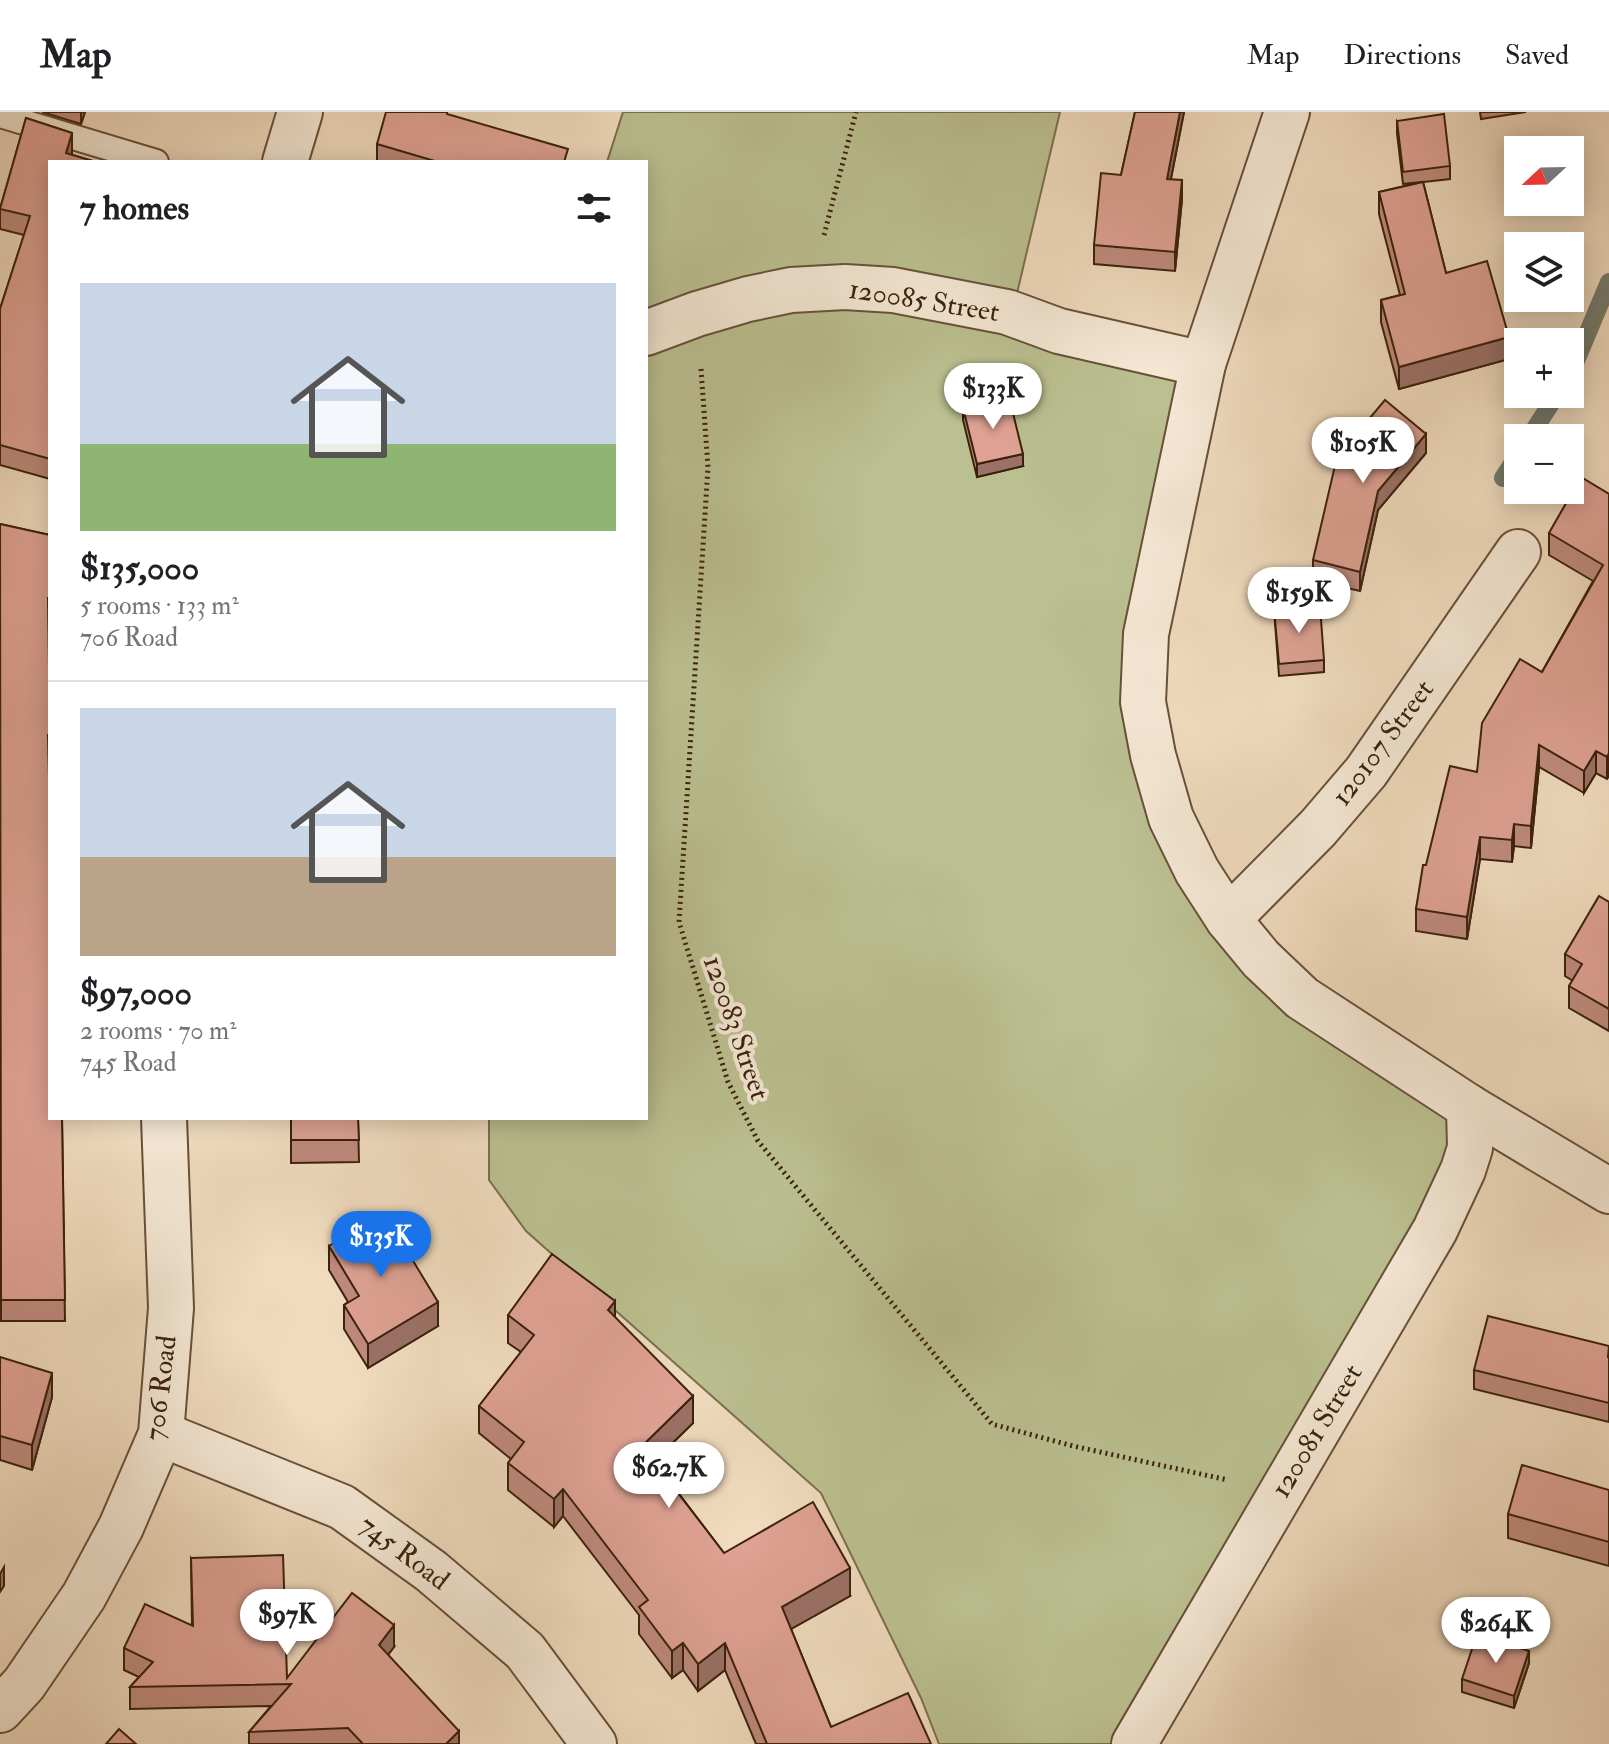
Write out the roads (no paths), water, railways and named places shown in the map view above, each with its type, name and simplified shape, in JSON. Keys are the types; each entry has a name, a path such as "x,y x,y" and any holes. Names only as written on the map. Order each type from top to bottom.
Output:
{"street":[{"path":"286,160 300,112"},
{"path":"1287,112 1203,364 1146,634 1143,702 1153,755 1171,818 1197,871 1228,919 1261,959 1302,998 1469,1107 1609,1191"},
{"name":"120085 Street","path":"648,332 748,299 809,289 845,287 893,290 1007,312 1059,331 1203,364"},
{"name":"120107 Street","path":"1228,919 1318,828 1366,772 1518,552"},
{"name":"120081 Street","path":"1134,1744 1435,1230 1470,1148 1469,1107"},
{"name":"706 Road","path":"0,1710 24,1684 84,1596 121,1527 161,1434 171,1308 164,1120"},
{"name":"745 Road","path":"161,1434 342,1507 419,1562 525,1651 594,1744"}],"lane":[{"path":"0,115 149,160"}],"waterway":[{"path":"1584,342 1609,282"},
{"path":"1538,424 1548,408"}]}
